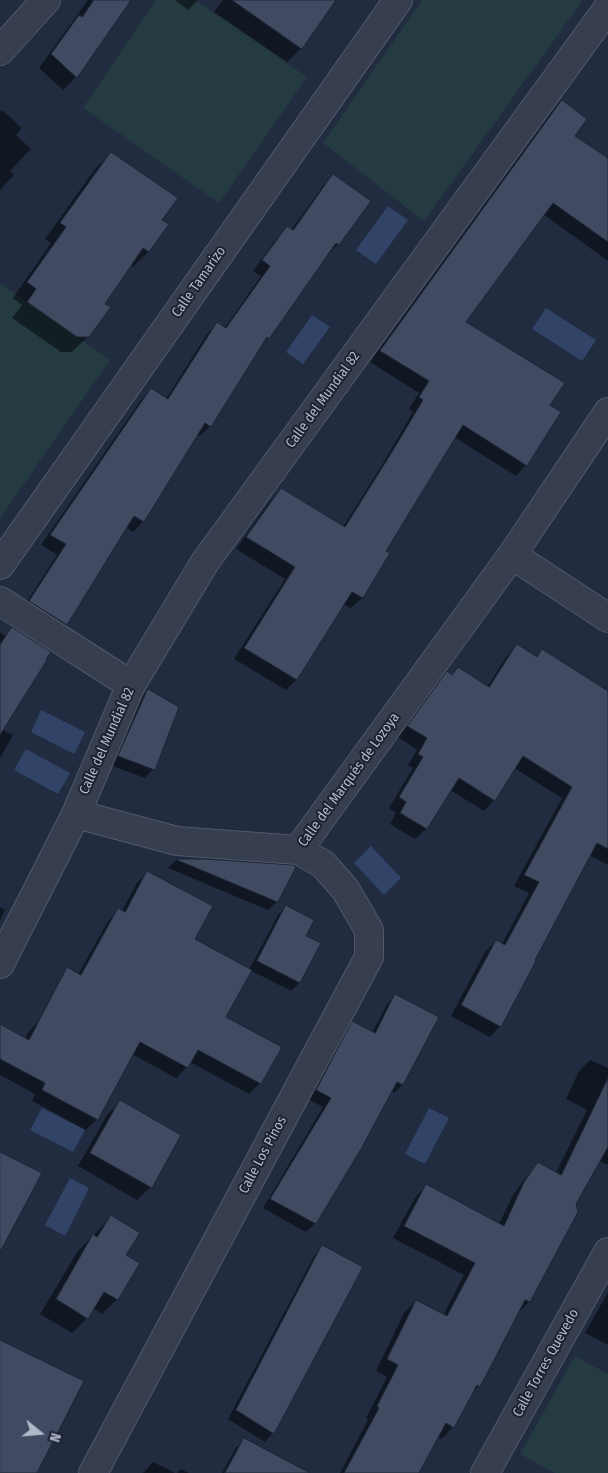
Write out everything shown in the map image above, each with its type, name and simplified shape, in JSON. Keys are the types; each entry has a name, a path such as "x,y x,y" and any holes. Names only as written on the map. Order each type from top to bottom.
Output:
{"street":[{"path":"0,51 46,0"},
{"name":"Calle Tamarizo","path":"0,565 398,0"},
{"name":"Calle del Mundial 82","path":"76,814 131,685 205,562 608,8"},
{"name":"Calle del Marqués de Lozoya","path":"76,814 177,841 298,850 512,554 608,412"},
{"path":"512,554 608,618"},
{"path":"0,601 131,685"},
{"path":"0,964 76,814"},
{"name":"Calle Los Pinos","path":"93,1473 369,957 369,930 345,889 323,864 298,850"},
{"name":"Calle Torres Quevedo","path":"485,1473 608,1252"}],"green space":[{"path":"156,0 195,0 307,77 219,203 83,108"},
{"path":"422,0 583,0 424,221 323,143"},
{"path":"0,283 110,360 1,517 0,517"},
{"path":"575,1356 608,1374 608,1473 555,1473 520,1454"}],"water":[{"path":"388,206 408,220 376,264 356,250"},
{"path":"546,308 596,340 582,361 532,329"},
{"path":"312,315 330,327 303,364 286,352"},
{"path":"41,710 85,732 74,754 31,732"},
{"path":"26,749 70,773 58,794 14,770"},
{"path":"371,846 401,878 384,895 354,863"},
{"path":"42,1108 85,1130 73,1152 30,1130"},
{"path":"429,1108 449,1118 425,1164 405,1154"},
{"path":"70,1178 89,1188 65,1236 45,1225"}],"building":[{"path":"94,0 131,0 77,78 51,54 79,15 82,17"},
{"path":"232,0 336,0 302,49"},
{"path":"562,100 587,119 575,136 608,158 608,242 553,203 466,322 565,383 550,405 561,412 527,466 463,425 386,551 390,553 363,598 352,592 297,680 244,648 295,567 246,537 281,488 345,527 423,400 419,397 429,381 380,351"},
{"path":"111,152 178,198 162,220 169,224 149,252 143,248 105,304 111,307 89,337 77,337 27,302 36,289 27,282 66,227 60,223"},
{"path":"333,174 371,201 339,245 336,243 269,339 267,337 211,427 205,423 144,522 134,516 67,625 29,601 66,544 50,535 151,388 168,399 217,322 226,328 270,266 262,260 287,226 293,230"},
{"path":"12,627 51,652 0,735 0,645"},
{"path":"517,644 537,657 542,649 608,691 608,849 597,843 501,1027 461,1005 496,940 505,945 539,882 524,875 572,787 523,756 495,801 459,778 427,829 400,813 406,802 399,797 423,757 418,754 427,738 407,726 447,671 452,675 458,667 489,687"},
{"path":"148,689 179,707 155,770 118,756"},
{"path":"175,859 206,859 293,865 296,867 278,902"},
{"path":"147,871 213,906 195,939 252,970 226,1017 282,1047 261,1084 198,1050 188,1068 140,1042 98,1120 42,1090 45,1083 0,1059 0,1024 29,1040 67,967 81,975 118,908 125,912"},
{"path":"286,905 314,920 306,936 321,943 300,983 257,961"},
{"path":"395,994 439,1017 403,1085 397,1082 361,1149 316,1224 270,1199 331,1098 316,1090 352,1021 375,1033"},
{"path":"608,1078 608,1147 576,1204 578,1212 530,1302 525,1300 480,1387 477,1385 454,1428 446,1423 419,1473 344,1473 379,1408 377,1406 398,1365 387,1359 416,1300 447,1316 475,1263 404,1226 426,1184 504,1226 524,1182 538,1162 561,1175"},
{"path":"120,1100 181,1135 152,1188 90,1153"},
{"path":"0,1152 42,1173 0,1252"},
{"path":"111,1215 140,1233 126,1255 140,1263 118,1300 104,1292 88,1319 56,1299 93,1234 97,1237"},
{"path":"322,1245 363,1267 274,1434 236,1410"},
{"path":"0,1340 84,1381 37,1473 0,1473"},
{"path":"244,1438 310,1473 225,1473"}]}
